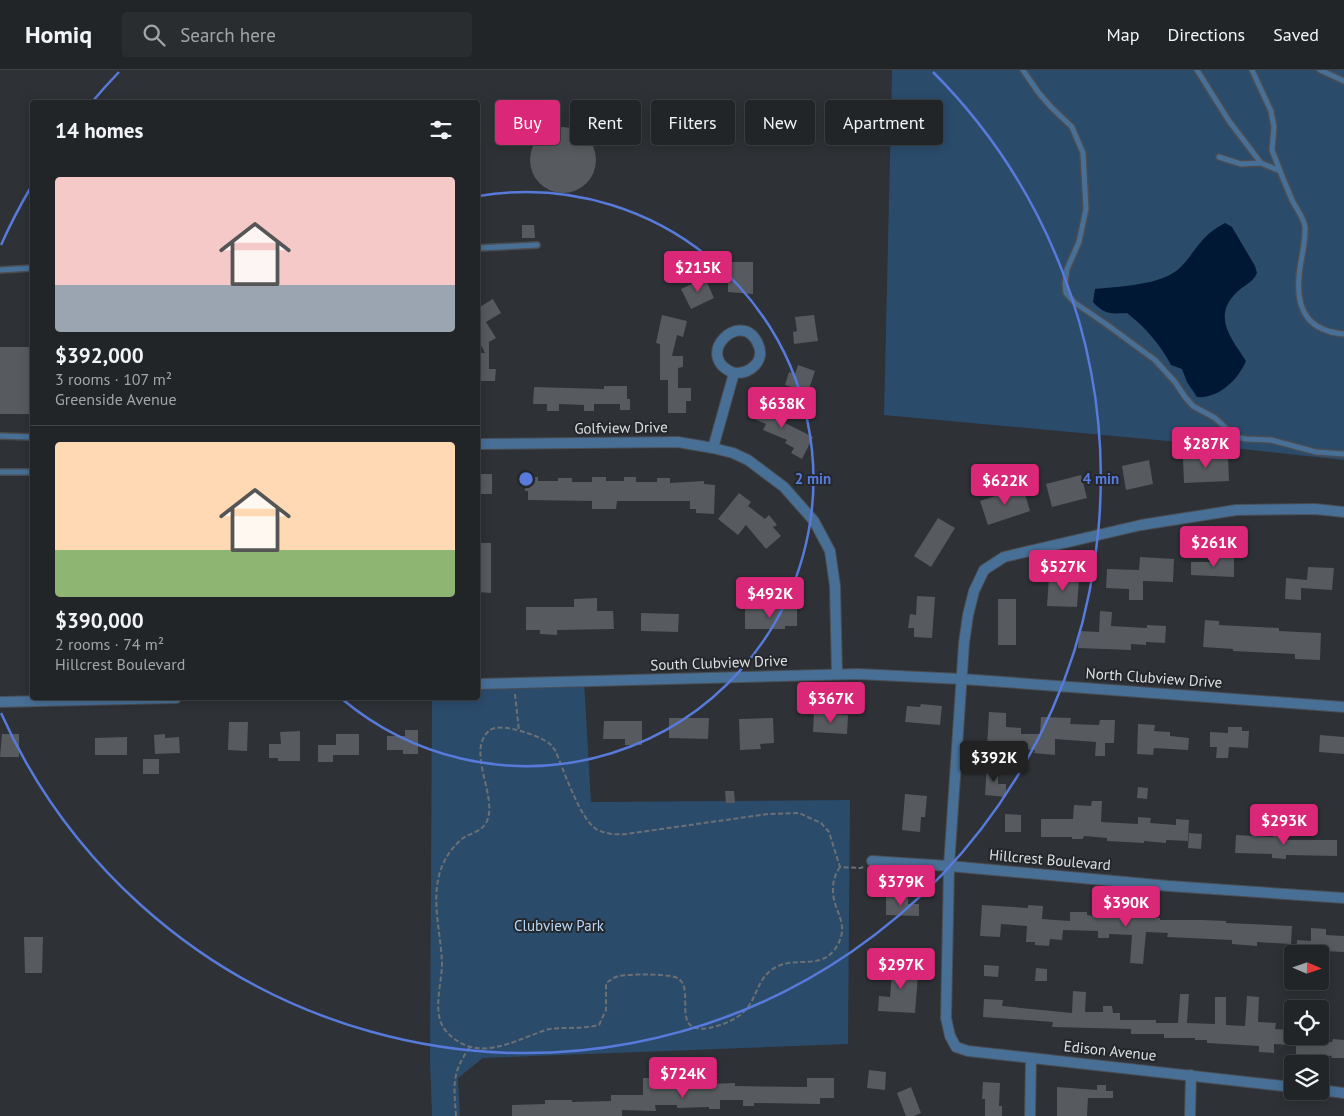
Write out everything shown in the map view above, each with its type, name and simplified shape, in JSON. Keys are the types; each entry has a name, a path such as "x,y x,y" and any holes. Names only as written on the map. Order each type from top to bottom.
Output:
{"street":[{"path":"744,331 755,338 760,357 752,368 740,374 734,373 721,365 717,351 723,337 729,333 744,331"},
{"path":"713,448 734,373"},
{"name":"Golfview Drive","path":"480,444 678,442 733,453 748,460 784,487 814,521 830,551 835,586 837,674"},
{"path":"949,866 968,615 974,591 984,570 1004,558 1141,525 1236,510 1344,512"},
{"name":"South Clubview Drive","path":"480,684 837,674 962,679"},
{"name":"North Clubview Drive","path":"962,679 1344,707"},
{"path":"0,702 77,700"},
{"name":"Hillcrest Boulevard","path":"872,861 1169,886 1344,898"},
{"name":"Edison Avenue","path":"949,866 946,1018 950,1036 956,1047 968,1051 1284,1086"},
{"path":"1030,1116 1031,1058"},
{"path":"1190,1116 1191,1075"},
{"path":"1329,1091 1344,1093"}],"lane":[{"path":"1023,70 1038,92 1072,127 1083,153 1086,210 1079,242 1068,269 1065,284 1066,293 1075,303 1155,360 1193,406 1215,418 1236,437 1271,440 1316,452 1344,454"},
{"path":"1197,70 1229,121 1261,163 1280,172"},
{"path":"1252,70 1271,110 1274,127 1272,150 1280,172 1305,225 1299,277 1302,307 1307,318 1314,325 1331,333 1344,334"},
{"path":"1320,70 1344,81"},
{"path":"1219,158 1241,164 1261,163"},
{"path":"480,248 537,245"},
{"path":"0,270 30,268"},
{"path":"0,436 30,437"},
{"path":"0,472 30,472"}],"path":[{"path":"515,683 519,731"},
{"path":"499,726 509,727 550,744 555,750 582,813 596,829 607,833 626,834 768,814 799,813 810,817 829,832 840,867 835,876 833,887 834,901 843,927 842,937 835,949 828,956 815,962 777,966 768,972 760,982 749,1006 743,1013 712,1028 702,1029 694,1027 687,1022 684,1012 683,984 679,979 673,976 633,974 613,978 606,983 606,1010 603,1019 599,1025 590,1028 549,1029 496,1048 486,1049 470,1047 455,1039 446,1032 440,1020 438,1005 442,975 437,919 437,886 440,873 454,847 463,838 483,827 488,821 487,794 480,746 488,732 499,726"},
{"path":"840,867 861,868 872,861"},
{"path":"456,1116 455,1074 463,1056 470,1047"}],"green space":[{"path":"892,70 1344,70 1344,460 1179,442 884,415 890,145 943,145 943,100 891,100"},
{"name":"Clubview Park","path":"584,681 591,802 850,800 848,1044 483,1058 458,1078 460,1116 432,1116 430,1061 432,700 480,700 480,684"}],"shaded area":[{"path":"1225,223 1232,227 1255,266 1257,273 1253,279 1235,294 1228,303 1225,312 1227,329 1246,361 1238,375 1226,387 1212,395 1197,397 1187,382 1182,369 1171,365 1152,336 1140,324 1127,313 1108,312 1093,302 1095,289 1135,285 1156,280 1173,273 1181,267 1206,236"}],"building":[{"path":"560,128 570,128 570,145 592,145 595,154 594,173 576,191 563,193 550,191 532,173 530,160 532,147 534,145 560,145"},
{"path":"522,225 534,225 535,238 522,238"},
{"path":"728,262 753,262 753,294 728,292"},
{"path":"705,278 714,298 691,309 681,289"},
{"path":"493,299 501,313 486,322 496,338 489,342 489,369 496,369 495,381 480,381 480,353 485,353 480,343 480,307"},
{"path":"662,315 687,321 683,337 677,335 672,356 683,356 683,367 678,368 678,388 691,388 691,401 686,401 686,413 668,413 668,380 660,380 660,344 656,343"},
{"path":"814,315 818,341 794,344 793,332 797,331 795,317"},
{"path":"0,347 30,347 30,414 0,414"},
{"path":"798,365 815,371 808,392 785,385 789,372 795,374"},
{"path":"604,386 627,386 627,399 630,399 630,410 620,410 620,404 594,404 594,411 584,411 584,405 559,404 559,411 547,411 547,404 533,404 534,387 604,389"},
{"path":"759,401 785,412 781,421 813,437 802,459 791,453 794,448 785,443 787,440 763,430 766,424 752,418"},
{"path":"1228,456 1229,481 1184,483 1183,458"},
{"path":"1149,460 1153,484 1126,490 1122,466"},
{"path":"480,474 492,474 492,494 480,494"},
{"path":"1081,475 1087,498 1052,507 1046,484"},
{"path":"525,477 538,477 538,481 558,481 558,478 572,478 572,482 592,482 592,477 606,477 606,481 624,481 624,477 636,477 636,482 657,482 657,478 670,478 670,483 704,481 704,484 715,485 714,514 696,513 696,509 690,509 690,501 617,501 616,509 592,509 592,501 528,500 528,491 525,491"},
{"path":"1023,487 1030,511 988,525 980,501"},
{"path":"739,493 751,502 748,506 765,519 769,515 777,525 773,527 781,536 766,549 746,525 738,535 718,519"},
{"path":"938,518 955,528 931,567 914,556"},
{"path":"480,543 491,543 491,593 480,592"},
{"path":"1140,557 1174,559 1173,582 1143,581 1143,600 1129,600 1129,589 1106,588 1107,569 1139,570"},
{"path":"1210,557 1234,558 1234,577 1191,575 1191,562 1210,562"},
{"path":"1308,567 1334,568 1332,590 1301,588 1301,600 1285,599 1286,578 1307,580"},
{"path":"1049,577 1079,579 1077,607 1047,606"},
{"path":"917,596 935,597 932,638 914,637 914,628 908,628 910,614 916,615"},
{"path":"597,598 597,611 613,611 614,629 557,630 557,635 540,634 540,630 526,630 526,607 574,607 574,599"},
{"path":"998,599 1016,599 1016,645 998,645"},
{"path":"745,609 797,609 797,626 785,626 785,629 745,629"},
{"path":"1100,611 1112,612 1111,626 1147,628 1147,625 1166,626 1165,643 1146,642 1146,645 1131,644 1131,650 1078,648 1079,631 1099,632"},
{"path":"641,613 679,614 678,632 641,631"},
{"path":"1205,620 1219,621 1219,625 1279,628 1279,631 1321,633 1320,660 1295,659 1295,654 1233,651 1233,649 1203,647"},
{"path":"921,704 942,706 940,725 905,722 907,706 920,707"},
{"path":"989,712 1006,713 1006,727 1021,728 1021,734 1040,734 1041,717 1071,718 1070,724 1099,725 1100,720 1115,720 1114,743 1105,743 1105,756 1095,756 1096,742 1055,739 1055,755 1034,753 1035,750 987,747"},
{"path":"814,713 848,715 847,734 813,732"},
{"path":"669,718 709,718 708,739 669,738"},
{"path":"773,718 774,743 760,744 761,749 740,750 739,719"},
{"path":"604,721 642,721 642,745 625,745 625,739 603,739"},
{"path":"229,722 248,722 247,751 228,750"},
{"path":"1138,724 1155,725 1154,731 1170,732 1170,736 1189,738 1188,750 1154,748 1153,755 1137,754"},
{"path":"1228,727 1242,727 1242,731 1249,731 1248,748 1229,747 1228,758 1216,758 1217,747 1210,747 1210,732 1228,733"},
{"path":"405,730 418,730 418,754 403,754 403,750 387,750 387,736 405,736"},
{"path":"300,731 300,761 278,761 278,758 269,758 269,744 281,744 280,732"},
{"path":"2,734 19,734 19,757 0,757"},
{"path":"165,734 165,738 179,737 180,753 155,754 154,735"},
{"path":"336,734 359,734 359,755 333,755 333,762 318,762 318,745 336,745"},
{"path":"1320,735 1344,737 1344,754 1319,752"},
{"path":"127,737 127,755 95,755 95,738"},
{"path":"143,759 159,759 159,774 143,774"},
{"path":"987,765 998,766 998,784 1006,784 1006,797 985,795"},
{"path":"1138,787 1148,788 1147,799 1137,798"},
{"path":"725,791 734,791 735,803 726,803"},
{"path":"905,794 927,796 925,817 921,817 920,832 902,830"},
{"path":"1092,801 1102,801 1101,822 1138,824 1138,817 1151,818 1150,823 1176,825 1176,819 1189,820 1188,841 1166,840 1166,843 1144,841 1144,843 1107,841 1107,838 1084,836 1083,839 1041,837 1041,819 1073,819 1074,805 1091,806"},
{"path":"1287,805 1299,806 1297,820 1287,820"},
{"path":"1257,806 1267,806 1266,818 1257,818"},
{"path":"1005,814 1021,815 1021,832 1005,832"},
{"path":"1274,827 1288,828 1287,840 1337,840 1337,856 1286,855 1286,859 1272,858 1272,854 1235,853 1236,835 1273,837"},
{"path":"1189,833 1202,834 1201,849 1188,848"},
{"path":"886,896 908,896 908,904 919,904 919,916 886,915"},
{"path":"982,905 1028,908 1028,905 1043,906 1042,919 1070,921 1070,912 1087,912 1087,915 1095,916 1160,918 1160,920 1226,921 1226,923 1292,926 1291,944 1257,942 1257,946 1232,944 1232,940 1167,937 1168,933 1146,932 1143,964 1130,963 1132,935 1109,934 1109,938 1098,938 1098,931 1063,930 1062,940 1050,939 1049,946 1035,945 1035,942 1026,942 1027,926 1001,924 1000,937 980,936"},
{"path":"1311,928 1326,929 1326,935 1344,936 1344,952 1329,951 1329,945 1297,945 1297,940 1311,941"},
{"path":"24,937 43,937 42,973 25,973"},
{"path":"893,962 912,963 912,975 918,975 915,1013 878,1011 879,996 890,997"},
{"path":"984,965 999,966 998,977 984,976"},
{"path":"1036,968 1047,969 1047,981 1035,981"},
{"path":"1073,991 1086,992 1085,1012 1103,1012 1103,1006 1112,1006 1113,1013 1120,1013 1120,1020 1156,1020 1156,1023 1178,1023 1180,994 1189,994 1187,1023 1215,1024 1215,997 1226,997 1226,1025 1245,1026 1247,996 1259,997 1258,1022 1276,1023 1275,1029 1284,1030 1284,1045 1274,1044 1274,1053 1259,1052 1259,1046 1207,1043 1207,1040 1195,1040 1195,1038 1164,1038 1164,1034 1131,1034 1131,1029 1052,1027 1053,1022 983,1017 984,999 1003,1000 1002,1006 1072,1013"},
{"path":"1333,1039 1344,1040 1344,1058 1331,1058 1332,1056 1329,1055 1296,1054 1296,1045 1329,1045 1329,1042 1332,1042"},
{"path":"869,1070 886,1072 885,1090 867,1088"},
{"path":"643,1078 653,1078 653,1083 686,1083 686,1088 708,1088 708,1084 735,1083 735,1086 807,1087 807,1078 834,1078 834,1098 820,1098 820,1104 754,1103 754,1106 743,1106 743,1100 720,1100 720,1109 709,1109 709,1107 677,1108 677,1105 655,1105 656,1111 622,1110 622,1116 512,1116 512,1105 545,1104 545,1100 572,1100 572,1102 611,1101 611,1095 643,1095"},
{"path":"983,1082 1000,1083 999,1106 1002,1106 1002,1116 985,1116 985,1099 982,1099"},
{"path":"1097,1085 1106,1085 1106,1091 1113,1091 1113,1098 1088,1098 1087,1116 1057,1116 1057,1087 1097,1090"},
{"path":"911,1087 921,1113 914,1116 906,1116 897,1093"}]}
